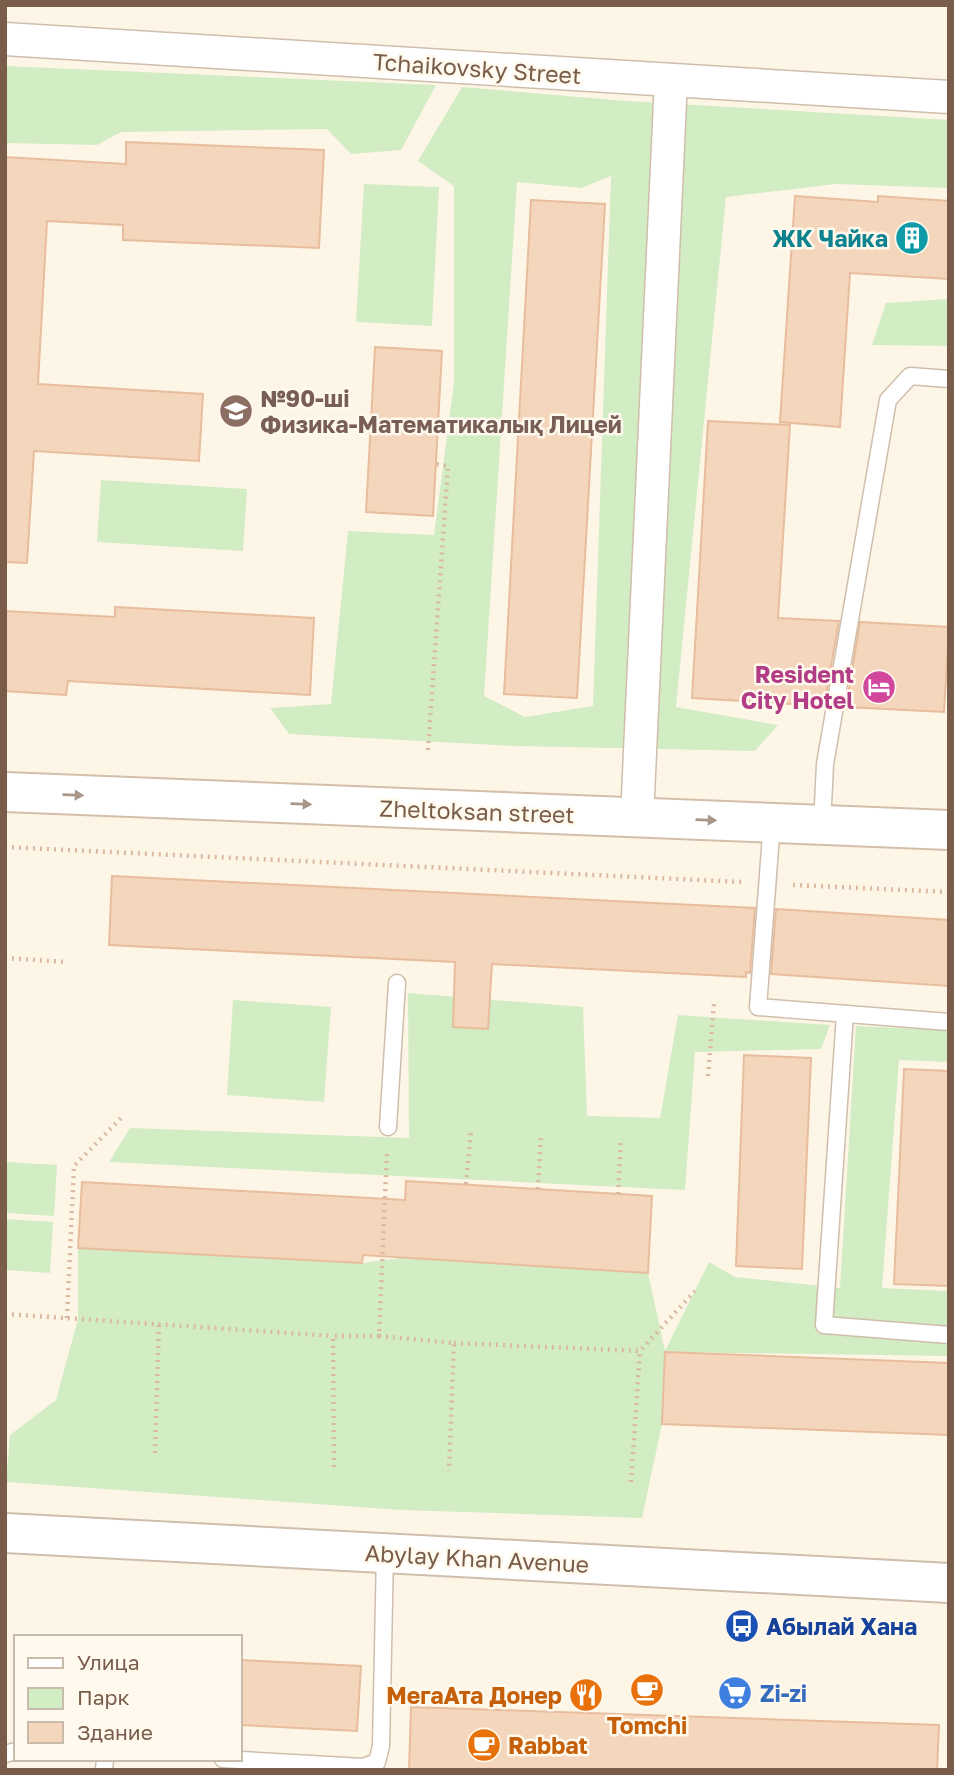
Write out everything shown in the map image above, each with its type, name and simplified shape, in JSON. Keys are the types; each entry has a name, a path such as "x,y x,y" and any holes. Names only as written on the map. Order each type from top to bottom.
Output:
{"main road":[{"name":"Zheltoksan street","path":"5,792 949,830"},
{"name":"Abylay Khan Avenue","path":"5,1533 949,1583"}],"street":[{"name":"Tchaikovsky Street","path":"5,39 949,97"},
{"path":"637,817 671,80"}],"lane":[{"path":"822,825 825,764 888,400 910,376 949,379"},
{"path":"772,822 758,1007 949,1021"},
{"path":"388,1127 397,984"},
{"path":"845,1014 824,1325 949,1335"},
{"path":"242,1760 379,1766 385,1553"}],"path":[{"path":"428,750 448,466 436,464"},
{"path":"5,847 949,892"},
{"path":"5,958 66,962"},
{"path":"708,1076 714,1004"},
{"path":"67,1318 74,1166 123,1116"},
{"path":"379,1336 388,1127"},
{"path":"466,1185 471,1131"},
{"path":"538,1189 541,1134"},
{"path":"618,1194 621,1138"},
{"path":"631,1482 640,1352 695,1291"},
{"path":"5,1314 333,1336 379,1336 454,1343 640,1352"},
{"path":"155,1454 159,1324"},
{"path":"333,1336 334,1467"},
{"path":"449,1471 454,1343"}],"green space":[{"path":"5,66 436,85 401,150 351,154 327,129 121,132 97,145 5,143"},
{"path":"462,87 626,101 949,120 949,188 836,184 726,197 676,707 778,725 755,751 517,746 289,734 270,708 331,704 348,531 434,535 454,383 454,186 418,161","holes":["611,176 593,706 525,717 484,696 517,182 581,188"]},
{"path":"364,184 439,187 432,326 356,322"},
{"path":"949,299 949,346 872,345 886,303"},
{"path":"101,480 247,489 243,551 97,542"},
{"path":"408,993 583,1007 587,1116 660,1118 678,1015 830,1025 821,1049 695,1052 685,1190 109,1162 130,1128 409,1138"},
{"path":"233,1000 331,1007 324,1102 227,1095"},
{"path":"856,1026 949,1030 949,1062 899,1060 882,1288 949,1291 949,1356 665,1352 662,1424 642,1518 402,1510 6,1482 10,1435 56,1400 78,1319 78,1248 362,1263 401,1258 648,1273 665,1351 709,1262 735,1277 840,1288"},
{"path":"5,1162 57,1165 54,1216 5,1213"},
{"path":"5,1219 53,1222 50,1273 5,1270"}],"building":[{"path":"126,142 324,150 319,248 123,240 123,225 47,221 38,384 203,394 199,461 34,451 27,563 5,562 5,157 126,164"},
{"path":"795,196 878,202 878,196 949,201 949,279 850,273 840,427 780,422"},
{"path":"531,200 605,204 577,698 504,694"},
{"path":"375,347 442,351 433,516 366,512"},
{"path":"708,421 790,425 778,618 839,621 824,706 692,698"},
{"path":"115,607 314,618 310,695 68,681 66,695 5,691 5,611 115,617"},
{"path":"860,622 949,627 944,712 846,707"},
{"path":"112,876 755,908 750,973 746,972 746,977 492,964 488,1029 453,1027 455,962 109,945"},
{"path":"776,909 949,920 949,986 771,974"},
{"path":"744,1055 811,1058 802,1269 736,1266"},
{"path":"904,1069 949,1071 949,1286 894,1284"},
{"path":"406,1181 652,1196 648,1273 363,1255 362,1263 78,1248 82,1182 405,1200"},
{"path":"665,1352 949,1363 949,1435 662,1424"},
{"path":"242,1660 361,1666 357,1731 242,1725"},
{"path":"411,1707 939,1725 937,1770 409,1770"}],"place":[{"name":"ЖК Чайка","path":"912,238"},
{"name":"№90-ші Физика-Математикалық Лицей","path":"236,411"},
{"name":"Resident City Hotel","path":"879,687"},
{"name":"Абылай Хана","path":"742,1626"},
{"name":"Tomchi","path":"647,1690"},
{"name":"Zi-zi","path":"735,1693"},
{"name":"МегаАта Донер","path":"586,1695"},
{"name":"Rabbat","path":"484,1745"}]}
